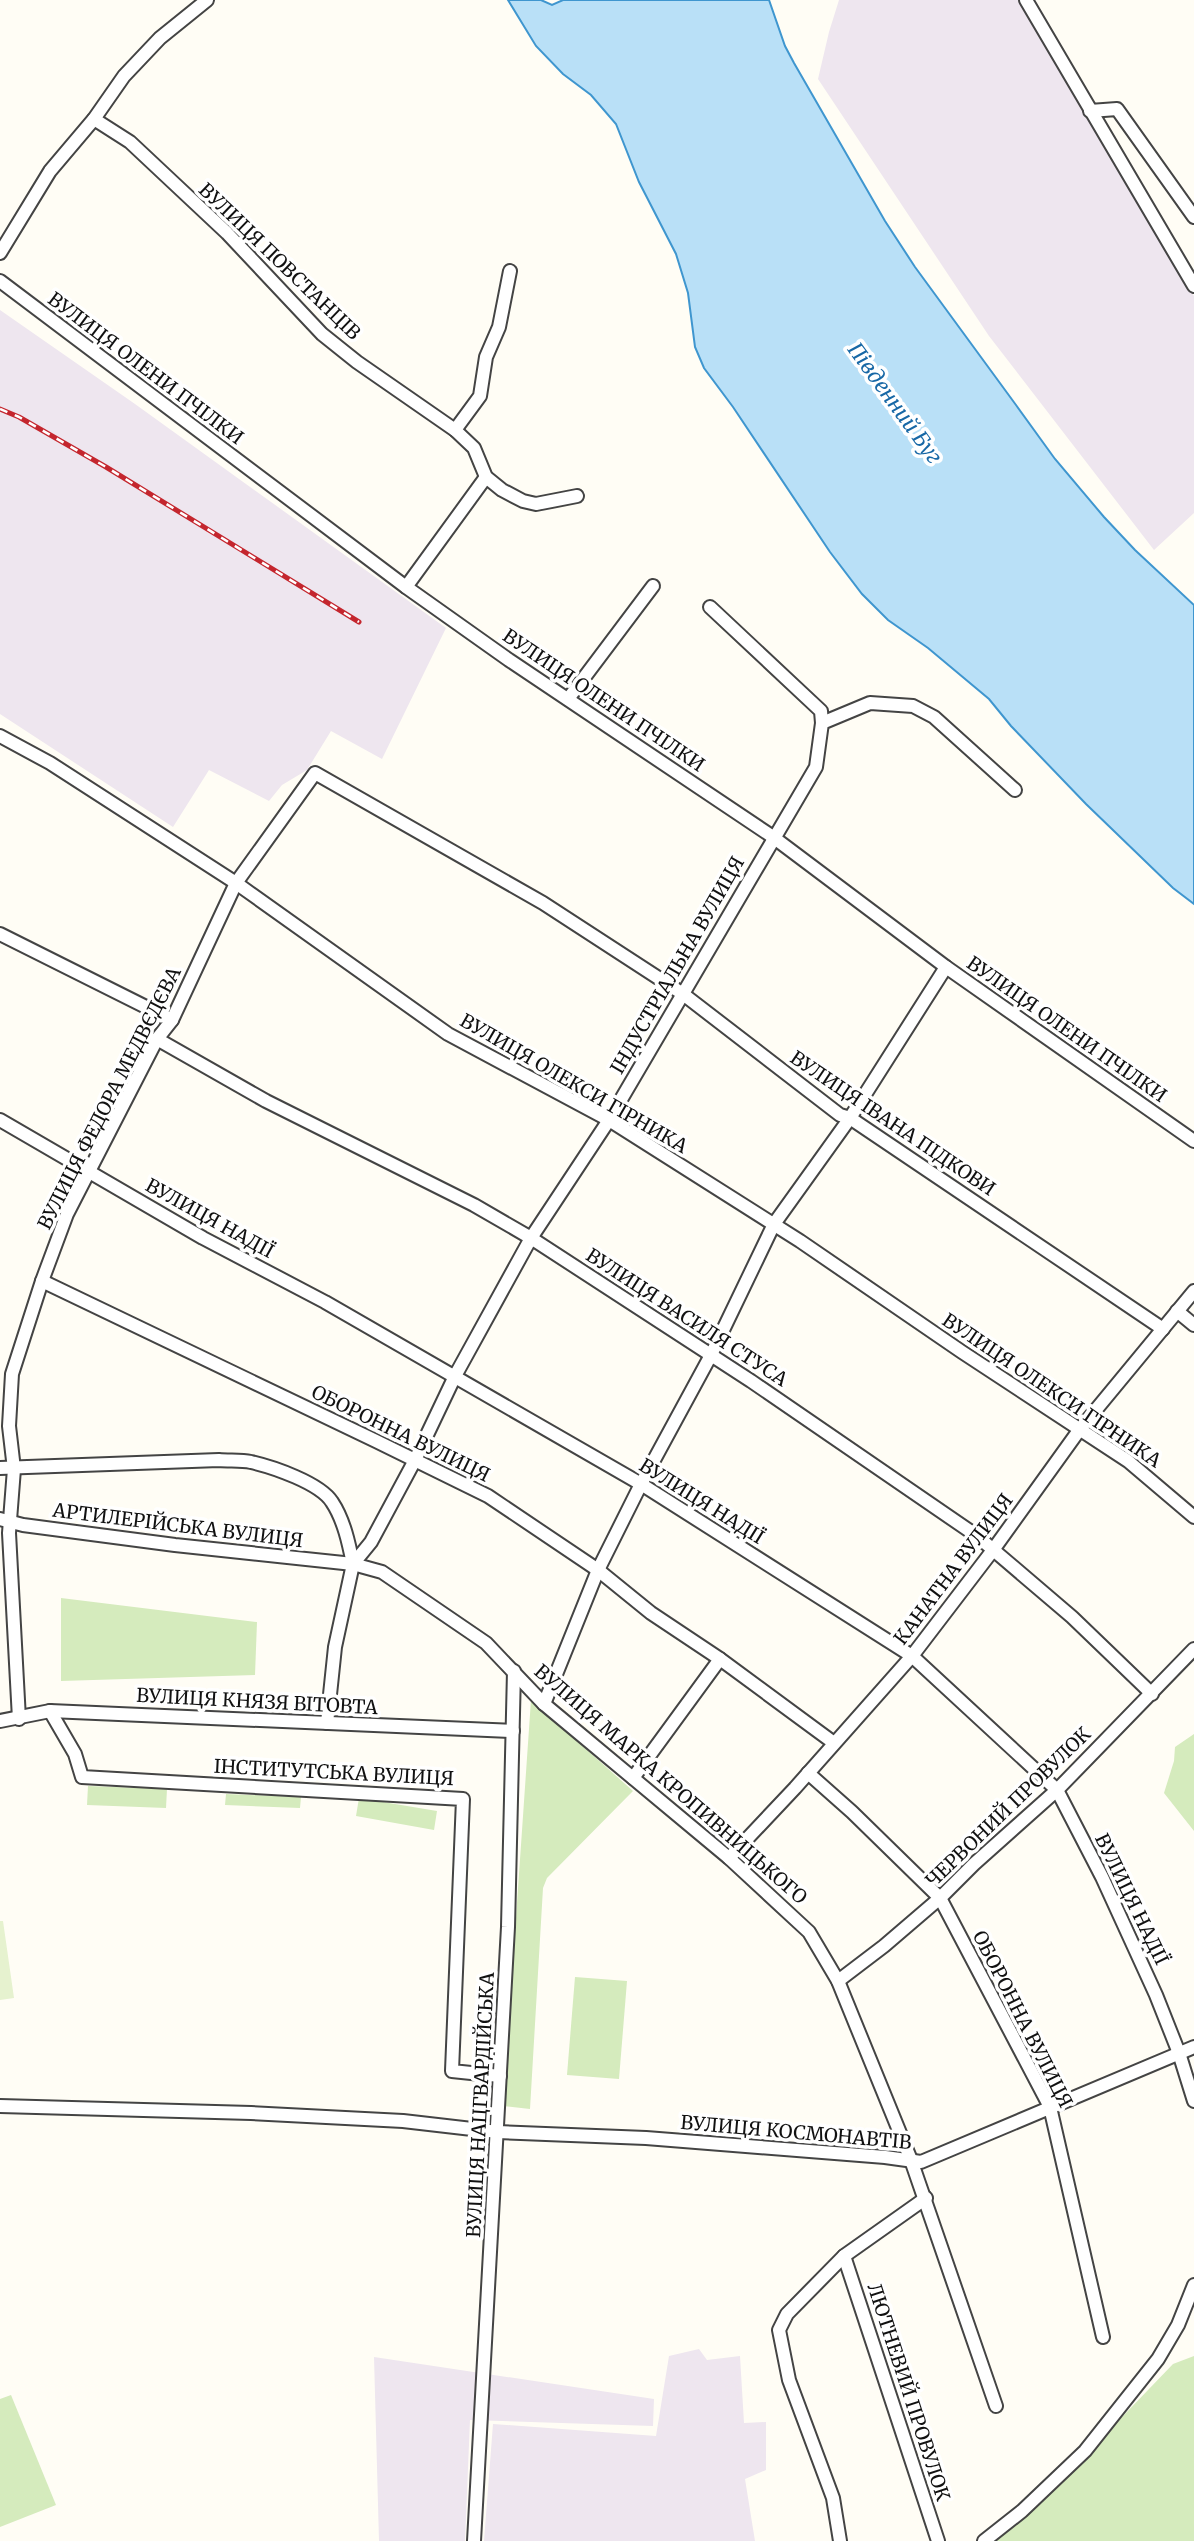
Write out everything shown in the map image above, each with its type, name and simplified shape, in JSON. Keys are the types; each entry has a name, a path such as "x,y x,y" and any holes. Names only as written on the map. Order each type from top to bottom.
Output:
{"street":[{"path":"0,253 50,171 94,119 124,76 160,38 207,0"},
{"path":"1027,0 1194,286"},
{"path":"1090,111 1117,109 1194,217"},
{"name":"ВУЛИЦЯ ПОВСТАНЦІВ","path":"94,119 130,142 227,233 323,334 357,362 454,430 474,448 486,477"},
{"path":"454,430 480,396 486,357 499,327 510,271"},
{"name":"ВУЛИЦЯ ОЛЕНИ ПЧІЛКИ","path":"0,282 406,587 509,660 773,837 946,967 1194,1141"},
{"path":"406,587 486,477 502,491 529,503 550,503 577,496"},
{"path":"568,699 653,586"},
{"path":"710,607 821,711 822,723 870,703 913,706 934,717 1015,790"},
{"name":"ІНДУСТРІАЛЬНА ВУЛИЦЯ","path":"353,1564 371,1542 415,1460 455,1376 531,1238 609,1120 816,767 822,723"},
{"name":"ВУЛИЦЯ ОЛЕКСИ ГІРНИКА","path":"0,736 50,763 236,883 448,1034 609,1120 774,1224 1128,1461 1194,1517"},
{"name":"ВУЛИЦЯ ФЕДОРА МЕДВЄДЄВА","path":"19,1719 4,1520 14,1469 4,1401 12,1374 67,1214 157,1040 172,1020 236,883 315,773"},
{"name":"ВУЛИЦЯ ІВАНА ПІДКОВИ","path":"315,773 543,903 683,994 840,1115 850,1118 1163,1329"},
{"path":"0,934 172,1020"},
{"path":"544,1704 598,1570 711,1355 774,1224 850,1118 946,967"},
{"name":"ВУЛИЦЯ ВАСИЛЯ СТУСА","path":"157,1040 266,1101 474,1205 531,1238 711,1355 966,1528 1072,1616 1152,1694"},
{"name":"ВУЛИЦЯ НАДІЇ","path":"0,1120 203,1238 325,1302 641,1484 912,1656 1057,1790 1107,1888 1156,1995 1194,2101"},
{"name":"ОБОРОННА ВУЛИЦЯ","path":"42,1281 488,1496 598,1570 651,1613 720,1659 834,1743"},
{"name":"КАНАТНА ВУЛИЦЯ","path":"729,1858 912,1656 1080,1429 1194,1291"},
{"path":"1177,1311 1194,1325"},
{"path":"0,1468 219,1460 250,1462 311,1485 331,1500 350,1546 353,1564 335,1647 327,1723"},
{"name":"АРТИЛЕРІЙСЬКА ВУЛИЦЯ","path":"4,1520 175,1545 353,1564"},
{"name":"ВУЛИЦЯ МАРКА КРОПИВНИЦЬКОГО","path":"353,1564 382,1572 486,1643 544,1704 729,1858 809,1931 838,1981 926,2198 996,2406"},
{"name":"ЧЕРВОНИЙ ПРОВУЛОК","path":"838,1981 940,1898 1057,1790 1194,1649"},
{"path":"633,1778 720,1659"},
{"name":"ВУЛИЦЯ НАЦГВАРДІЙСЬКА","path":"474,2541 508,1927 514,1671"},
{"name":"ВУЛИЦЯ КНЯЗЯ ВІТОВТА","path":"0,1721 50,1711 513,1731"},
{"name":"ІНСТИТУТСЬКА ВУЛИЦЯ","path":"50,1711 75,1754 82,1777 463,1798 452,2071 500,2076"},
{"name":"ОБОРОННА ВУЛИЦЯ","path":"808,1773 940,1898 1050,2107 1103,2337"},
{"name":"ВУЛИЦЯ КОСМОНАВТІВ","path":"0,2106 403,2121 498,2132 646,2138 921,2162 1194,2047"},
{"path":"840,2541 833,2498 789,2380 779,2330 787,2314 844,2256 926,2198"},
{"name":"ЛЮТНЕВИЙ ПРОВУЛОК","path":"844,2256 938,2541"},
{"path":"984,2541 1022,2511 1085,2451 1158,2358 1178,2325 1194,2285"}],"shaded area":[{"path":"839,0 1018,0 1194,296 1194,513 1154,550 989,336 818,79"},
{"path":"0,310 446,628 382,759 331,731 307,770 282,785 269,801 209,770 173,827 0,714"},
{"path":"699,2349 707,2360 740,2356 744,2423 766,2422 766,2470 745,2479 755,2541 484,2541 493,2424 656,2436 669,2356"},
{"path":"374,2357 654,2399 653,2426 470,2420 465,2541 379,2541"}],"green space":[{"path":"61,1598 257,1622 255,1675 61,1681"},
{"path":"531,1700 633,1791 547,1878 543,1888 530,2109 503,2106"},
{"path":"1194,1734 1194,1831 1164,1793 1174,1761 1175,1747"},
{"path":"88,1786 167,1789 166,1808 87,1805"},
{"path":"226,1794 301,1797 300,1808 225,1805"},
{"path":"359,1798 437,1811 434,1830 356,1816"},
{"path":"0,1921 3,1921 14,1998 0,2000"},
{"path":"575,1977 627,1981 619,2079 567,2075"},
{"path":"1194,2356 1194,2541 992,2541 1025,2518 1173,2364"},
{"path":"11,2395 56,2505 0,2527 0,2399"}],"water":[{"name":"Південний Буг","path":"508,0 541,0 552,5 563,0 769,0 794,63 885,221 915,267 1055,459 1135,550 1194,605 1194,904 1173,888 1086,804 1011,726 989,699 928,648 888,620 862,594 830,552 704,368 695,347 688,293 676,254 639,182 616,124 591,95 563,74 536,46"}],"railway":[{"path":"0,409 19,417 106,467 359,622"}]}
